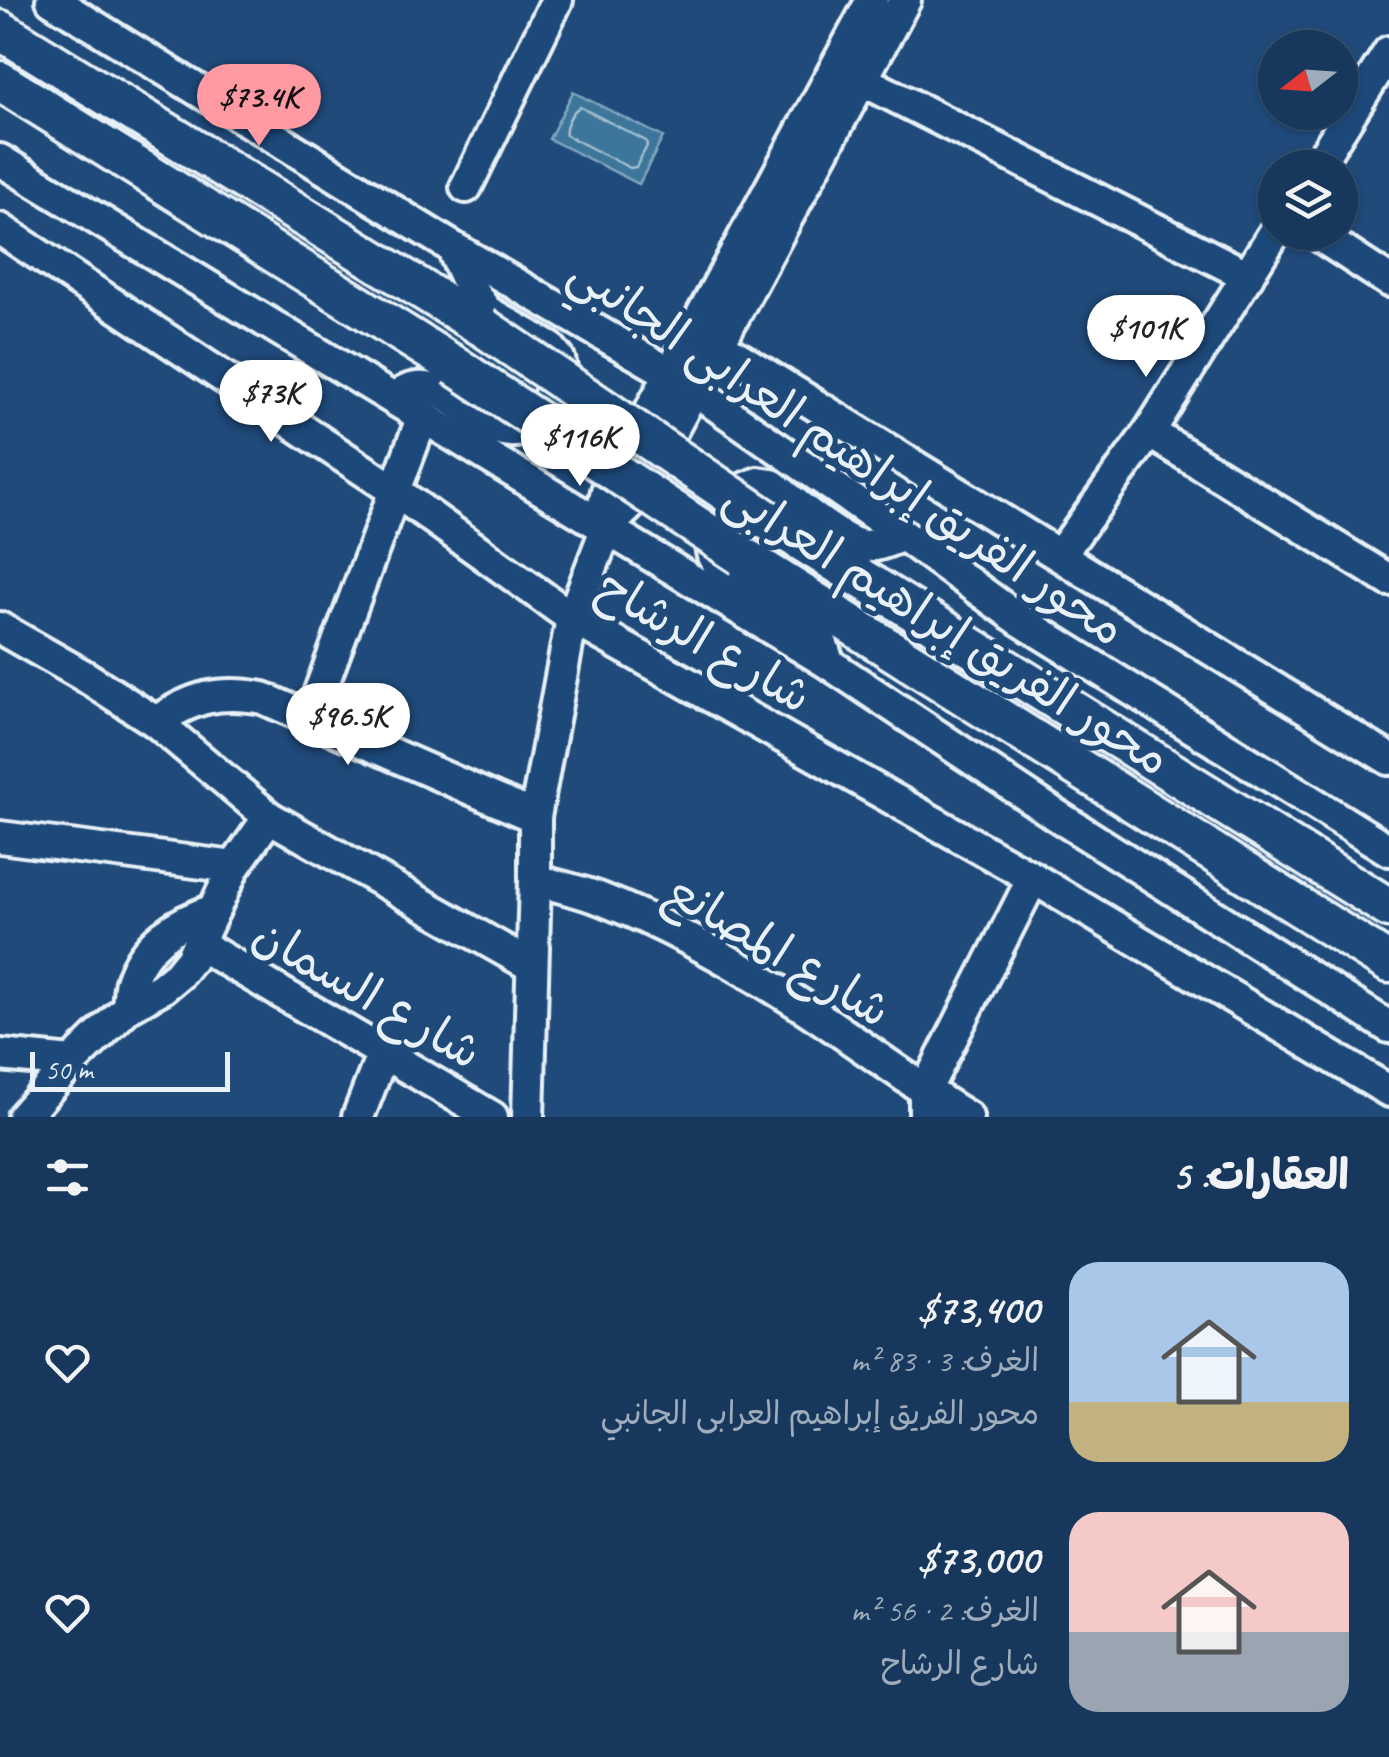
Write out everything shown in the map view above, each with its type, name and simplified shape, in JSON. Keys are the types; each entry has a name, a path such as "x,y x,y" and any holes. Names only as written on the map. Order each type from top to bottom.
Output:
{"main road":[{"name":"محور الفريق إبراهيم العرابى","path":"0,30 483,326 766,520 1389,908"},
{"name":"محور الفريق إبراهيم العرابى","path":"0,81 456,366 742,556 1389,963"}],"street":[{"name":"محور الفريق إبراهيم العرابى الجانبي","path":"52,0 682,382 1020,620 1389,850"},
{"path":"466,188 557,0"},
{"path":"528,1117 534,818 572,618 606,527 607,491 682,382 872,0"},
{"path":"682,382 718,345 905,0"},
{"path":"1327,150 1389,52"},
{"path":"862,80 1248,276"},
{"path":"0,160 828,662 1060,817 1389,1027"},
{"name":"شارع الرشاح","path":"0,229 395,491 572,618 1033,878 1389,1091"},
{"path":"396,399 410,389 426,387 498,429 517,431 533,422 562,372 559,358 550,348 488,312 480,303 452,246"},
{"path":"1060,555 1148,432 1264,250"},
{"path":"1342,250 1389,280"},
{"path":"718,345 1389,759"},
{"path":"310,718 423,416"},
{"path":"1148,432 1389,580"},
{"path":"828,662 819,637 806,621 720,568 711,546 746,488 758,483 772,485 846,542 864,546 904,536"},
{"path":"0,628 156,722 269,817 532,966"},
{"path":"156,722 180,706 208,696 238,694 263,698 534,818"},
{"path":"23,1117 128,1006 162,988 192,960 234,866 269,817"},
{"path":"0,838 234,866"},
{"path":"925,1104 1033,878"},
{"name":"شارع المصانع","path":"535,880 600,899 731,962 793,1000 925,1104 967,1117"},
{"path":"128,1006 131,982 155,943 172,928 214,910"},
{"name":"شارع السمان","path":"200,945 492,1117"},
{"path":"358,1117 383,1053"},
{"path":"0,1055 72,1062"}],"water":[{"path":"573,92 663,137 639,184 549,139"}]}
